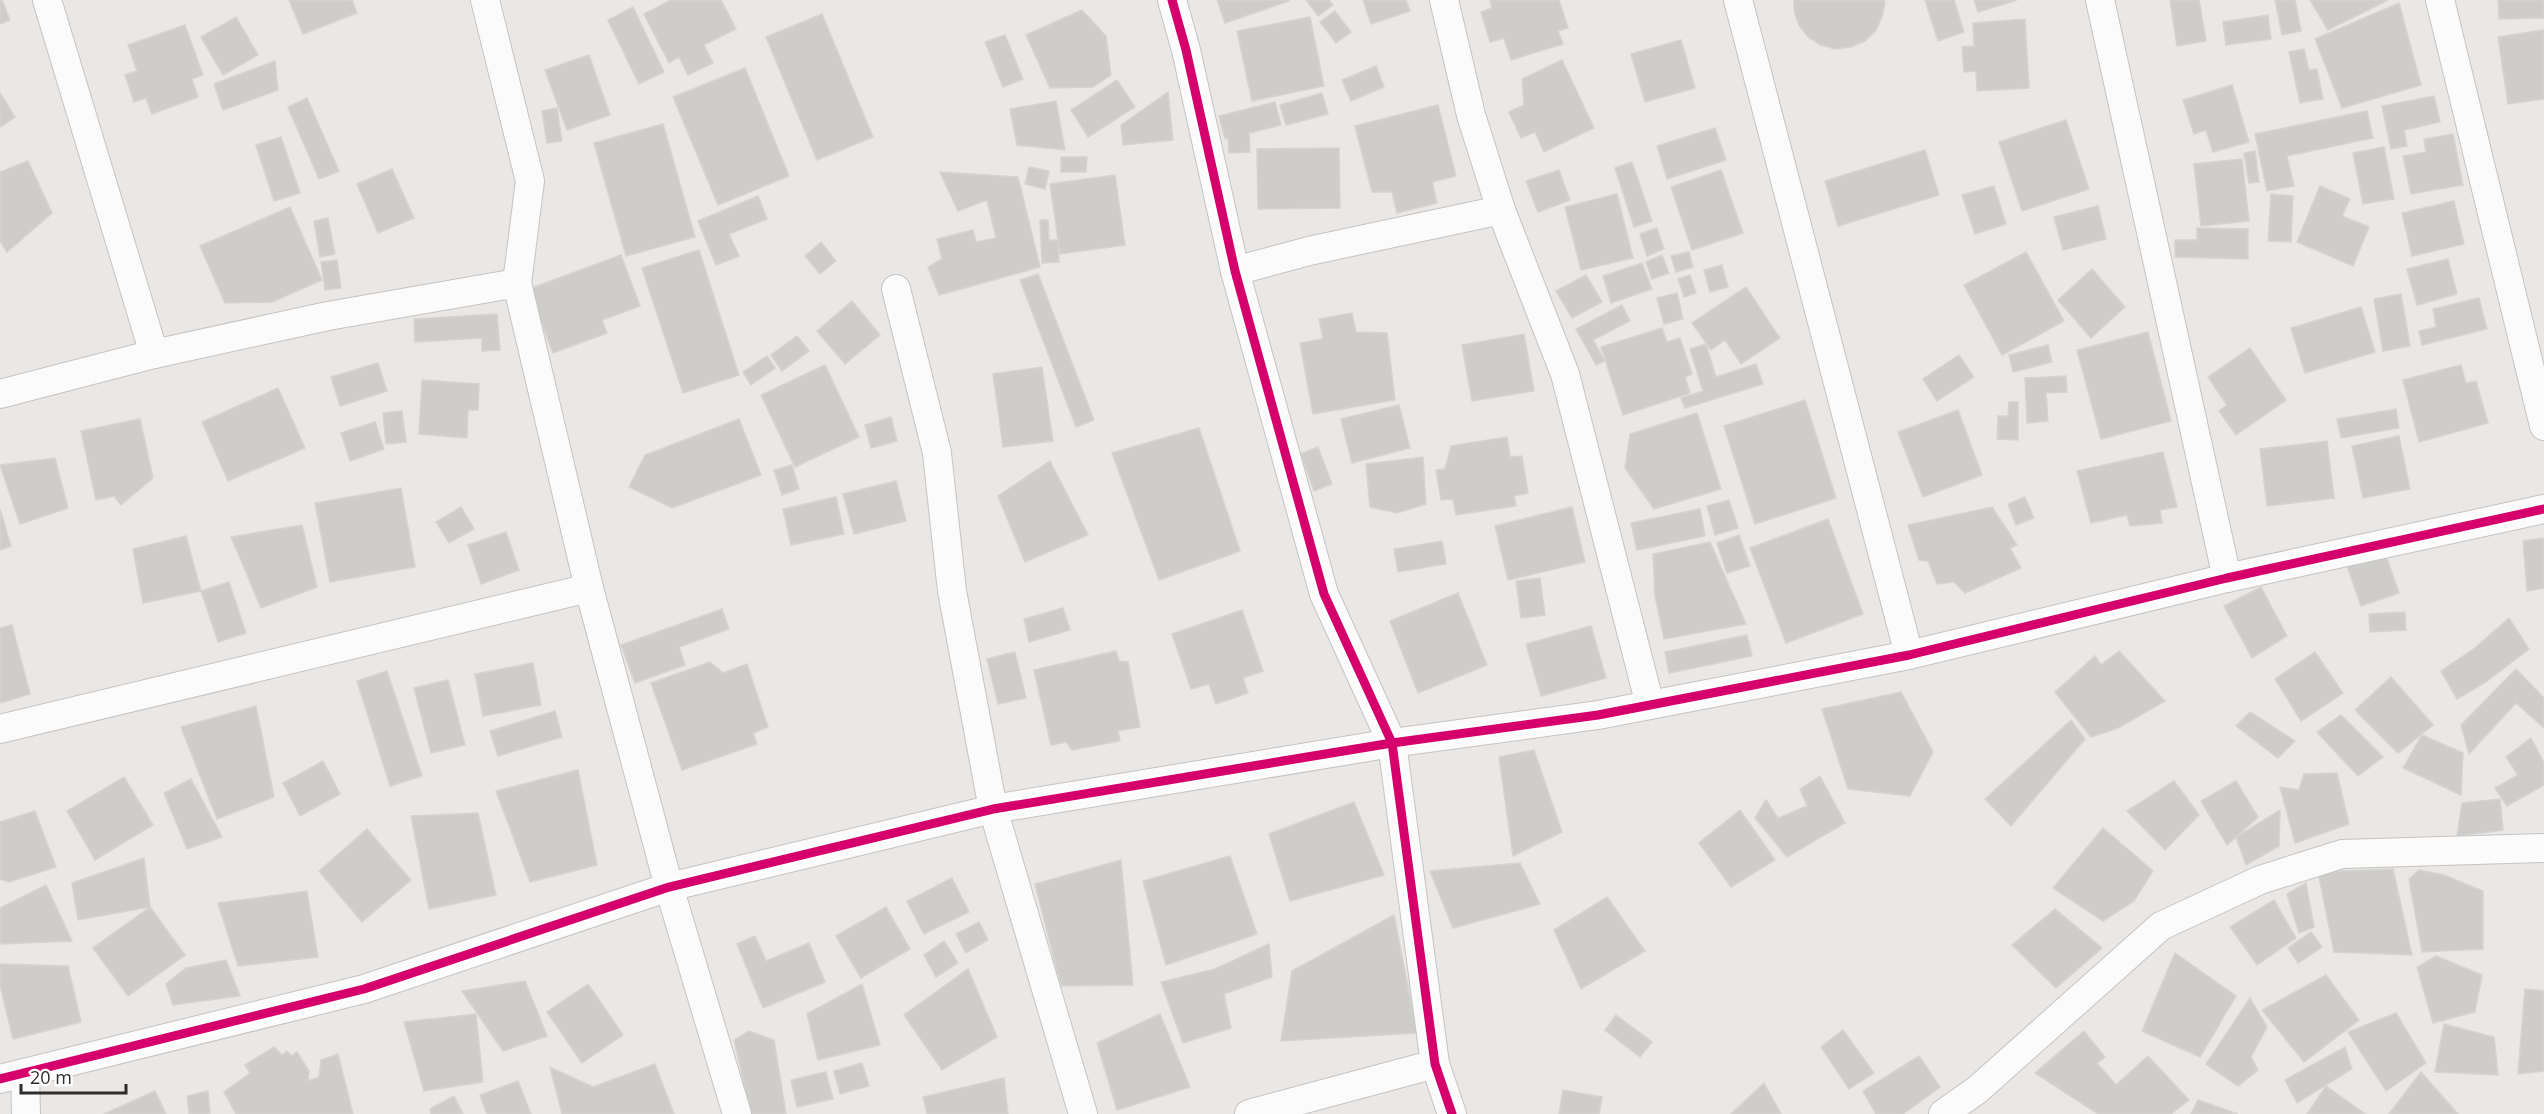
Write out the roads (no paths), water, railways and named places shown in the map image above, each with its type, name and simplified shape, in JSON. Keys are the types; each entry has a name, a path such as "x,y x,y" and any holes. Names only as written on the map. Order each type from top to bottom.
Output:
{"street":[{"path":"47,0 154,354"},
{"path":"485,0 530,181 518,283 589,588 669,887 737,1114"},
{"path":"1172,0 1186,50 1235,271 1324,594 1392,743 1435,1064 1452,1114"},
{"path":"1444,0 1471,115 1501,210 1565,374 1650,705"},
{"path":"1738,0 1909,655"},
{"path":"2100,0 2227,578"},
{"path":"2440,0 2544,426"},
{"path":"1235,271 1309,251 1501,210"},
{"path":"0,394 154,354 328,315 518,283"},
{"path":"896,289 937,453 952,591 993,809 1083,1114"},
{"path":"26,1114 13,1076 364,989 669,887 993,809 1392,743 1598,715 1909,655 2227,578 2544,508"},
{"path":"0,729 589,588"},
{"path":"1943,1114 1977,1090 2162,926 2260,880 2342,854 2544,848"},
{"path":"1250,1114 1435,1064"}]}
